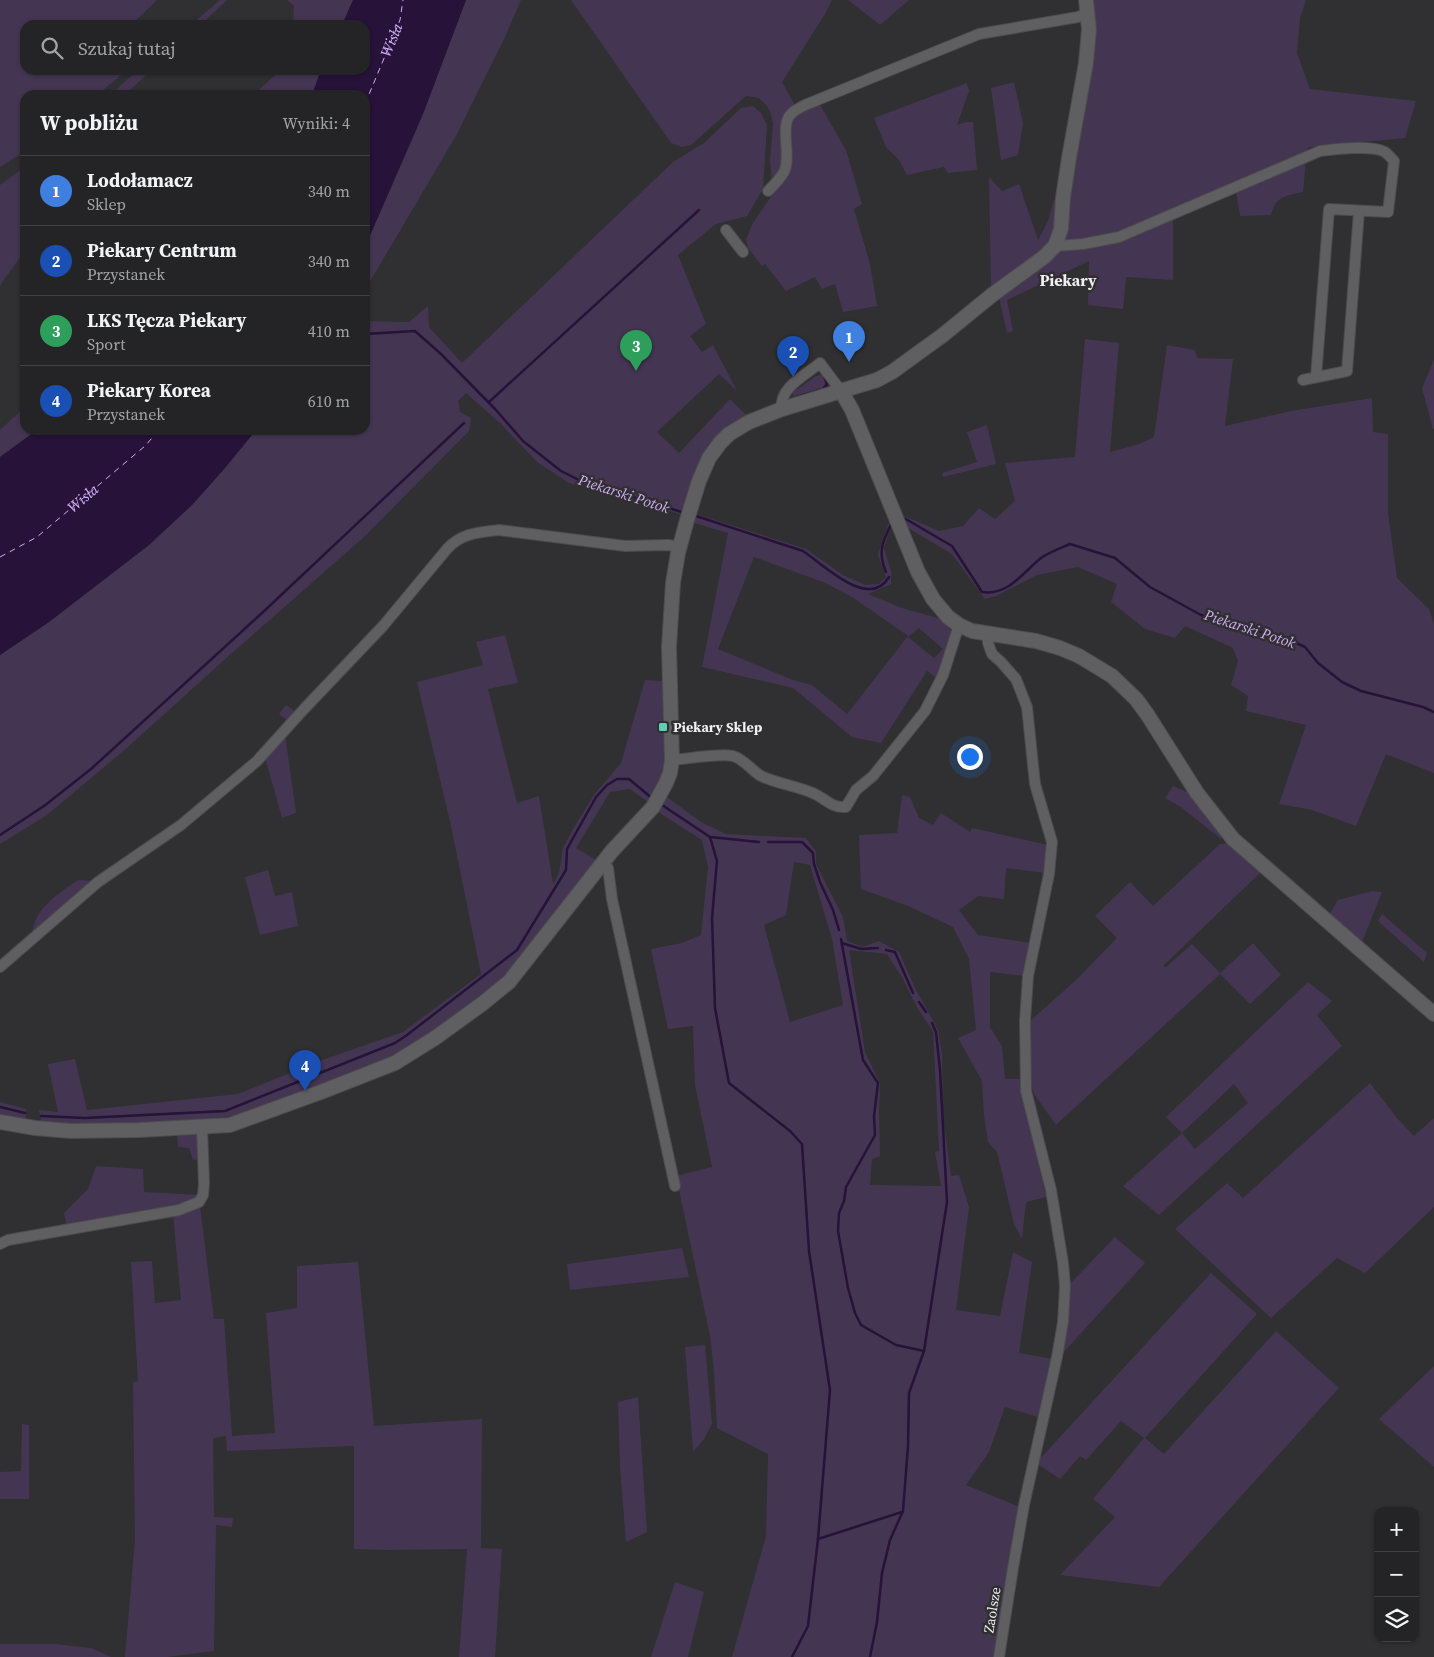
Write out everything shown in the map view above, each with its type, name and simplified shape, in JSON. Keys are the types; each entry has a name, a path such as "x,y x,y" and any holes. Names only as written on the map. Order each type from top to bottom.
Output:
{"street":[{"path":"768,191 784,171 788,155 786,128 790,115 805,105 979,34 1078,17 1087,7"},
{"path":"0,1122 35,1128 71,1131 139,1130 230,1125 376,1072 395,1063 435,1038 509,982 603,862 652,807 662,793 670,773 672,760 670,626 673,583 679,547 705,466 720,443 740,426 782,409 877,380 903,365 1044,258 1054,246 1061,229 1065,182 1086,63 1089,29 1087,7"},
{"path":"1054,246 1083,244 1119,238 1320,151 1344,147 1383,151 1394,161 1388,212 1329,209 1316,377"},
{"path":"1303,380 1346,371 1359,211"},
{"path":"726,230 743,252"},
{"path":"782,409 781,402 784,393 820,363 850,406 918,572 933,599 948,617 972,631 1060,648 1079,656 1112,676 1136,699 1198,793 1233,839 1434,1014"},
{"path":"0,967 98,882 180,825 261,757 383,626 451,544 457,540 479,532 499,530 625,546 660,545 679,547"},
{"path":"672,760 732,756 738,758 755,772 766,778 814,794 834,806 846,807 856,790 873,776 925,710 943,675 959,625"},
{"name":"Zaolsze","path":"988,634 988,643 992,654 1016,679 1027,707 1035,784 1052,842 1048,874 1028,976 1025,1021 1026,1091 1051,1190 1065,1286 1063,1322 1057,1357 1032,1465 999,1657"},
{"path":"603,862 608,868 612,899 675,1186"},
{"path":"0,1244 8,1240 179,1210 199,1202 203,1195 204,1184 202,1127"}],"shaded area":[{"path":"0,0 157,0 136,20 20,20 20,75 121,75 103,90 20,90 20,154 0,167"},
{"path":"220,0 227,0 205,20 197,20"},
{"path":"287,0 353,0 344,20 293,20 294,6"},
{"path":"466,0 521,0 505,37 457,134 370,282 370,236 423,114"},
{"path":"571,0 832,0 782,82 796,107 787,115 781,172 772,182 770,160 773,124 767,106 759,98 746,96 691,145 682,147 671,143"},
{"path":"848,0 909,0 880,25"},
{"path":"1094,0 1306,0 1300,18 1297,53 1310,89 1416,101 1405,138 1310,147 1307,149 1303,192 1279,200 1271,215 1240,216 1235,184 1118,235 1060,242 1094,52"},
{"path":"132,75 146,75 130,90 116,90"},
{"path":"275,75 319,75 314,90 259,90"},
{"path":"1014,82 1023,123 1018,155 1001,160 991,88"},
{"path":"967,83 969,91 957,125 973,122 977,170 948,173 944,167 907,175 899,160 886,147 874,118"},
{"path":"819,103 846,150 862,204 854,209 870,264 877,306 843,312 835,284 822,289 815,277 786,291 765,264 762,266 748,248 746,239 753,223 787,173 790,124 798,113"},
{"path":"753,106 761,113 767,125 763,189 747,216 716,224 678,255 706,324 690,336 702,352 713,345 737,391 719,374 657,432 679,453 730,399 748,417 702,461 680,514 569,483 537,462 500,423 466,393 458,401 460,412 471,418 469,431 364,537 128,747 47,815 0,844 0,655 49,622 149,545 192,505 252,435 370,435 370,321 409,322 428,306 429,327 462,363 673,162 704,143 741,108"},
{"path":"20,171 20,258 0,286 0,185"},
{"path":"989,177 1002,191 1019,184 1038,240 1048,221 1058,187 1057,223 1048,243 1020,268 991,288"},
{"path":"1173,219 1173,280 1126,277 1123,309 1088,305 1089,261 1007,300 1013,331 1007,333 999,297 1058,250 1119,242"},
{"path":"1085,339 1119,343 1110,452 1139,444 1154,437 1167,345 1195,350 1197,358 1233,359 1225,426 1291,411 1372,398 1373,432 1388,434 1388,513 1397,578 1429,609 1434,624 1434,773 1386,754 1356,826 1312,810 1279,804 1306,725 1246,711 1248,696 1231,685 1238,661 1233,648 1185,626 1175,638 1145,629 1111,602 1117,584 1078,567 1037,575 996,596 985,599 952,554 908,528 902,515 939,531 963,526 979,508 995,519 1015,501 1005,463 1075,457"},
{"path":"1434,360 1434,429 1433,429 1422,388"},
{"path":"822,375 826,385 823,388 794,396 792,393 816,376"},
{"path":"20,412 20,435 30,435 0,457 0,430"},
{"path":"987,425 996,464 943,477 942,473 977,462 967,432"},
{"path":"693,513 806,549 843,575 865,585 879,584 886,577 878,555 890,519 892,523 884,548 891,571 891,584 868,594 902,608 941,619 953,632 938,679 927,671 881,743 852,737 793,688 702,667 728,533 691,522","holes":["754,557 823,582 852,597 908,636 847,714 812,685 793,680 718,649","919,628 943,649 934,658 908,637"]},
{"path":"505,635 518,683 488,689 517,803 539,796 553,884 559,873 563,848 573,829 594,795 621,763 645,680 664,681 665,760 661,777 649,803 630,789 610,792 576,848 596,860 503,981 446,1026 389,1061 237,1116 85,1128 42,1125 39,1110 58,1112 48,1064 75,1059 87,1110 238,1094 322,1060 403,1032 481,974 451,826 417,682 483,665 476,642"},
{"path":"286,705 296,712 288,721 279,714"},
{"path":"285,734 296,813 282,818 265,757"},
{"path":"1173,786 1194,795 1223,835 1221,839 1181,807 1165,798"},
{"path":"902,795 910,797 919,818 933,825 941,813 970,832 972,828 1048,845 1045,873 1006,868 1004,899 978,896 959,910 978,935 1031,943 1025,976 990,972 990,1027 1002,1046 1005,1079 1021,1079 1025,1107 1046,1197 1026,1202 1022,1239 1014,1224 997,1152 988,1142 982,1081 958,1038 976,1030 969,959 953,927 908,906 861,889 859,835 897,833"},
{"path":"667,797 701,822 726,834 806,838 816,852 816,864 843,917 847,941 862,947 879,941 899,952 914,986 938,1030 942,1055 943,1117 951,1176 959,1175 969,1207 956,1310 1000,1316 1013,1252 1032,1262 1019,1353 1053,1359 1038,1417 1005,1407 989,1452 966,1485 1020,1507 996,1657 732,1657 766,1536 768,1454 717,1428 710,1336 676,1176 712,1167 695,1085 693,1026 668,1029 651,949 682,943 701,935 708,867 702,840 658,812","holes":["794,862 810,865 832,939 843,1005 790,1022 764,925 786,915","849,950 887,954 903,979 918,1009 933,1031 939,1151 935,1152 941,1186 870,1185 872,1159 880,1156 880,1083 865,1052"]},
{"path":"1230,843 1261,872 1163,966 1166,967 1192,944 1220,973 1253,943 1281,975 1250,1004 1220,974 1056,1125 1034,1094 1030,1083 1030,1021 1076,980 1117,938 1095,916 1130,882 1153,906 1220,844"},
{"path":"268,870 275,896 292,892 298,926 260,935 245,877"},
{"path":"78,880 95,881 32,936 33,926 42,910 55,897"},
{"path":"1372,891 1382,892 1362,942 1330,913 1338,900"},
{"path":"1382,914 1427,953 1424,962 1378,921"},
{"path":"1308,982 1332,1001 1317,1015 1342,1046 1159,1215 1123,1186 1182,1133 1166,1117","holes":["1234,1084 1248,1103 1195,1149 1182,1133"]},
{"path":"1370,1083 1397,1118 1414,1136 1434,1118 1434,1207 1365,1273 1337,1258 1271,1318 1175,1229 1227,1183 1243,1198"},
{"path":"0,1102 26,1109 26,1123 0,1116"},
{"path":"199,1133 199,1159 193,1160 189,1148 178,1147 177,1134"},
{"path":"96,1166 143,1169 144,1192 201,1195 192,1203 67,1226 64,1213 88,1189"},
{"path":"200,1206 214,1319 224,1319 232,1436 275,1433 266,1313 297,1308 297,1266 358,1262 374,1426 482,1419 481,1548 502,1549 495,1657 459,1657 467,1549 354,1549 354,1446 227,1451 226,1436 213,1438 214,1517 233,1518 232,1527 216,1525 214,1651 167,1657 125,1657 135,1539 133,1382 138,1381 131,1262 152,1261 155,1303 181,1300 173,1215"},
{"path":"1115,1237 1145,1263 1062,1354 1069,1285"},
{"path":"682,1248 689,1277 570,1290 567,1264"},
{"path":"1211,1273 1257,1314 1145,1438 1164,1454 1276,1331 1339,1388 1159,1587 1060,1575 1115,1517 1093,1499 1144,1438 1121,1421 1086,1460 1080,1456 1060,1479 1036,1463"},
{"path":"705,1345 712,1424 704,1439 693,1452 685,1347"},
{"path":"1434,1366 1434,1467 1379,1419"},
{"path":"638,1397 647,1532 626,1542 620,1467 618,1402"},
{"path":"22,1424 29,1425 29,1499 0,1499 0,1472 21,1471"},
{"path":"675,1582 704,1592 688,1657 651,1657"},
{"path":"0,1644 55,1644 91,1648 111,1657 0,1657"}],"water":[{"name":"Wisła","path":"353,0 466,0 423,114 370,236 370,90 314,90 319,75 370,75 370,20 344,20"},
{"name":"Wisła","path":"30,435 252,435 192,505 149,545 49,622 0,655 0,457"}],"waterway":[{"path":"489,402 699,210"},
{"name":"Piekarski Potok","path":"370,334 415,331 441,354 496,410 523,441 561,471 583,482 685,513"},
{"path":"823,389 827,384 825,378"},
{"path":"797,397 820,390"},
{"path":"0,835 44,806 91,769 262,613 464,423"},
{"name":"Piekarski Potok","path":"693,515 803,551 846,582 858,587 870,589 880,586 889,577"},
{"name":"Piekarski Potok","path":"904,518 952,546 982,592 992,592 1008,587 1041,558 1070,544 1115,558 1150,587 1201,615 1237,627 1281,636 1305,647 1318,663 1342,682 1361,691 1423,707 1434,712"},
{"name":"Piekarski Potok","path":"886,572 883,565 882,547 892,522"},
{"path":"41,1116 85,1118 225,1111 395,1043 517,950 566,870 567,849 596,797 607,785 617,779 629,779 653,799"},
{"path":"659,803 710,837 759,842"},
{"path":"710,837 717,861 712,918 715,1008 729,1083 790,1131 802,1144 809,1251 830,1390 818,1539 808,1626 792,1657"},
{"path":"768,842 802,842 813,853 814,864 820,882 833,910 839,930"},
{"path":"841,939 863,1060 878,1083 874,1116 875,1135 846,1187 844,1201 839,1213 838,1231 848,1288 855,1313 861,1325 896,1345 924,1351"},
{"path":"842,943 861,949 878,948"},
{"path":"886,950 895,952 913,993"},
{"path":"919,1002 926,1012"},
{"path":"870,1657 877,1622 882,1573 890,1540 903,1511 908,1446 909,1393 924,1351 947,1202 940,1070 936,1032 932,1023"},
{"path":"0,1107 25,1113"},
{"path":"818,1539 902,1512"}],"ferry route":[{"path":"370,92 400,20 403,0"},
{"path":"0,557 37,537 145,446 155,435"}],"place":[{"name":"Lodołamacz","path":"849,362"},
{"name":"LKS Tęcza Piekary","path":"636,371"},
{"name":"Piekary Centrum","path":"793,377"},
{"name":"Piekary Sklep","path":"663,727"},
{"name":"Piekary Korea","path":"305,1091"}],"district":[{"name":"Piekary","path":"1068,280"}]}
